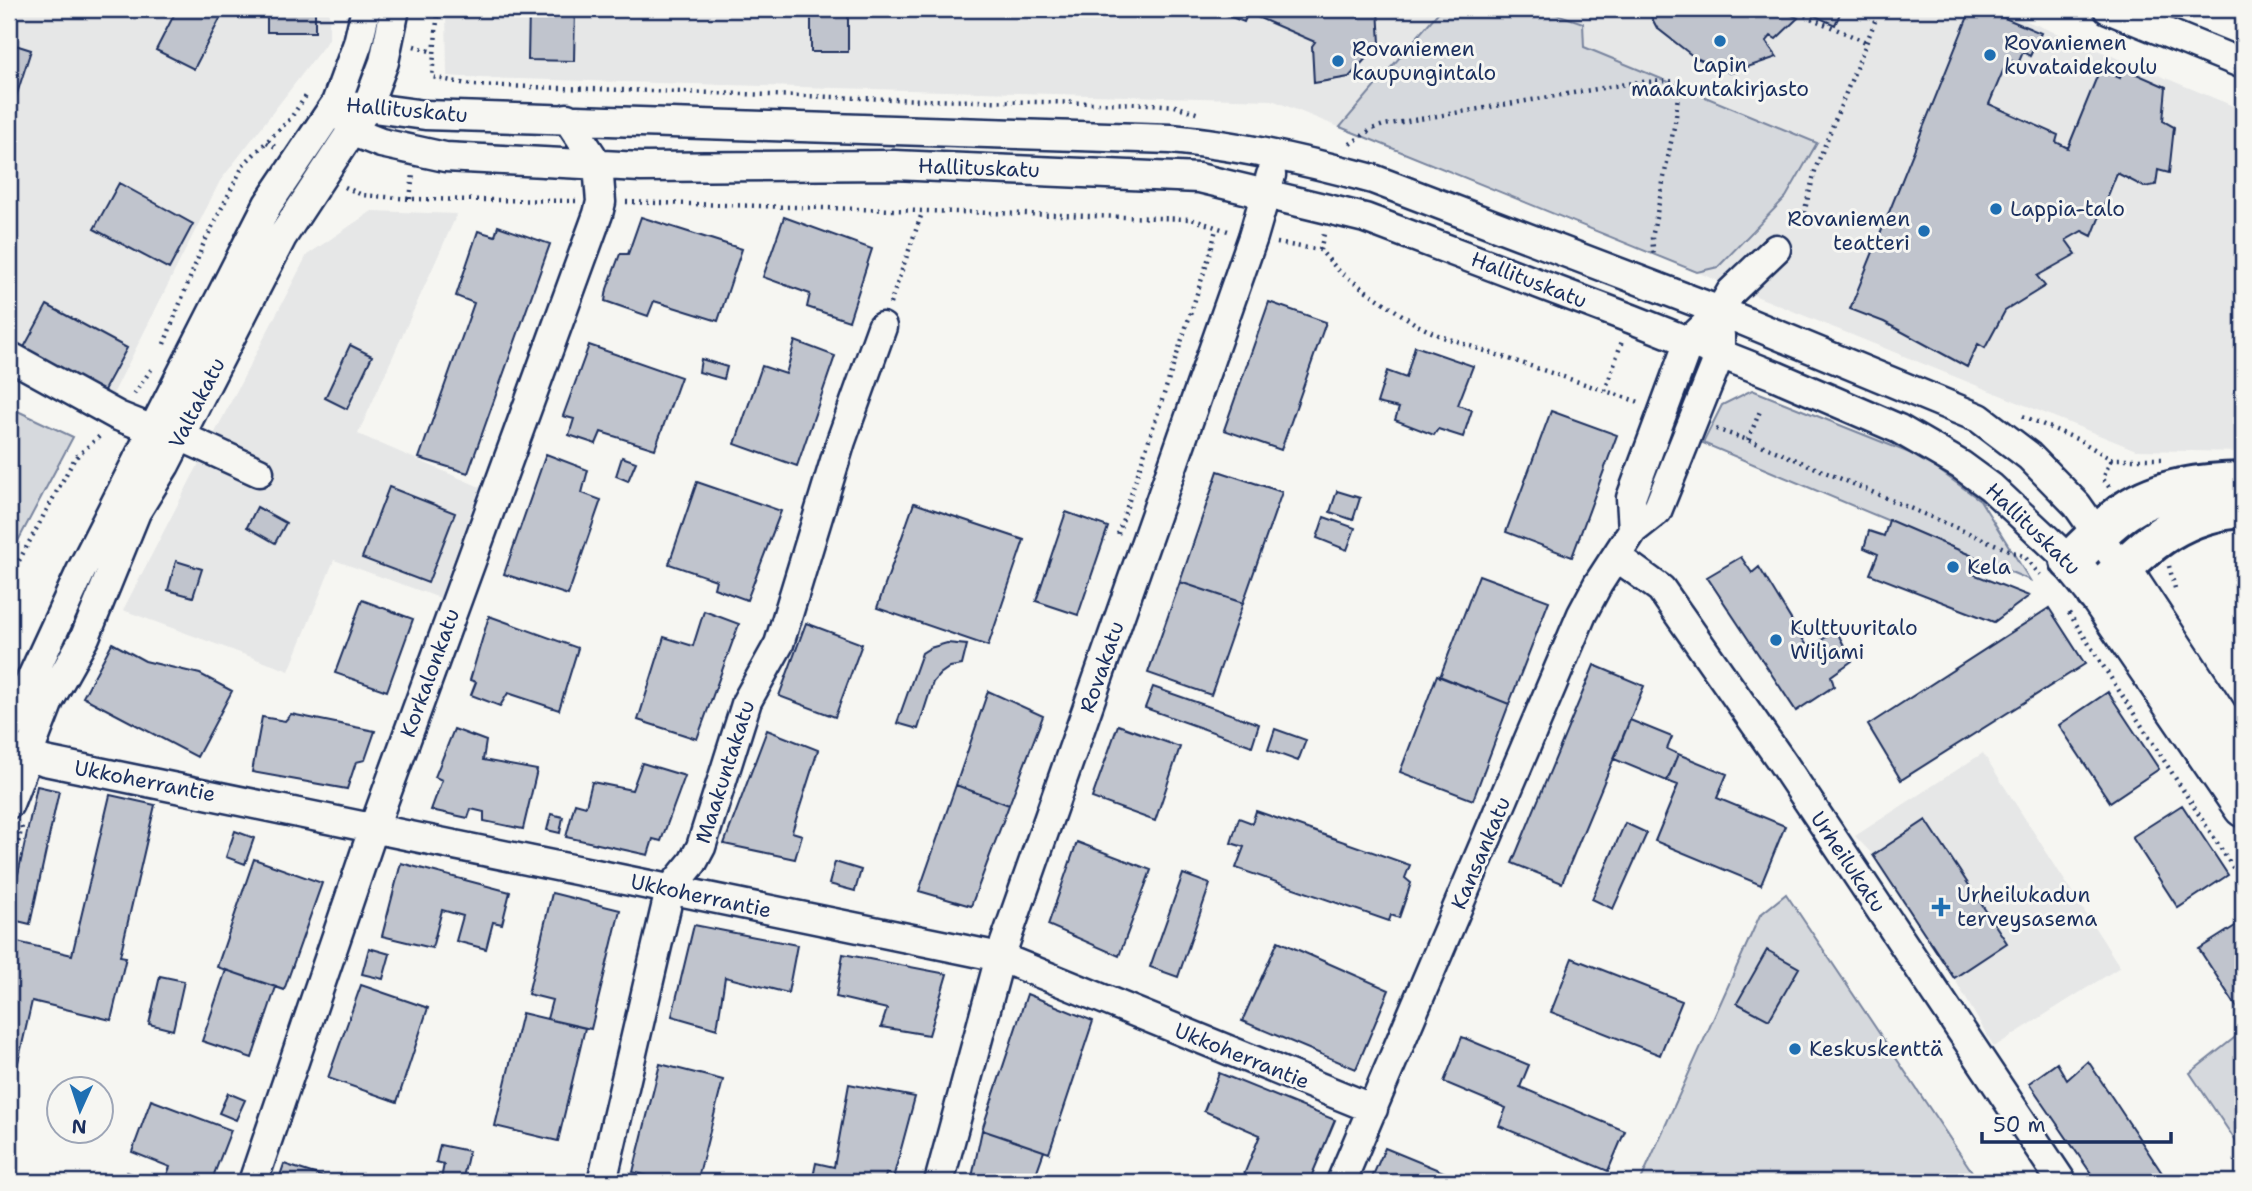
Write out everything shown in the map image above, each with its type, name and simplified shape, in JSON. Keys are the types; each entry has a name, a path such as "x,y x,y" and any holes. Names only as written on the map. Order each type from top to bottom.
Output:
{"highway":[{"path":"2072,561 2127,510 2161,493 2243,481"},
{"path":"2094,589 2151,541 2178,525 2200,516 2243,508"}],"main road":[{"name":"Hallituskatu","path":"2072,561 2094,589 2243,808"},
{"name":"Hallituskatu","path":"2094,589 2243,751"}],"street":[{"name":"Valtakatu","path":"9,727 81,571 268,204 336,103 358,43 366,9"},
{"name":"Valtakatu","path":"16,814 18,751 85,637 136,512 180,436 282,237 360,120 384,62 395,9"},
{"path":"2108,9 2243,64"},
{"name":"Hallituskatu","path":"336,103 360,120 381,144 445,156 642,167 894,165 1199,177 1365,218 1689,341 1899,429 1930,446 1991,487 2072,561"},
{"name":"Hallituskatu","path":"360,120 425,115 567,118 1171,139 1205,142 1277,156 1373,180 1720,311 1979,418 2029,456 2077,505 2072,561"},
{"path":"567,118 598,164"},
{"path":"894,165 920,131 940,167"},
{"name":"Rovakatu","path":"939,1182 1000,957 1249,250 1277,156"},
{"name":"Korkalonkatu","path":"253,1182 374,827 598,214 601,202 598,164"},
{"path":"1633,530 1631,498 1689,341 1720,311 1731,292 1776,249"},
{"name":"Kansankatu","path":"1341,1182 1582,614 1633,530 1657,511 1720,354 1720,311"},
{"name":"Maakuntakatu","path":"602,1182 670,890 693,862 701,847 747,701 779,644 841,441 882,327"},
{"path":"9,356 118,416 153,430"},
{"path":"180,436 259,472"},
{"name":"Urheilukatu","path":"1617,557 1661,589 1782,762 2062,1182"},
{"name":"Ukkoherrantie","path":"18,751 670,890 1000,957 1373,1109"}],"path":[{"path":"438,9 432,77 472,85 908,100 1153,104 1175,106 1209,117"},
{"path":"1804,213 1816,167 1880,9"},
{"path":"2232,9 2243,13"},
{"path":"1792,10 1866,42"},
{"path":"1350,144 1372,129 1384,125 1638,82 1679,81 1676,117 1652,238 1654,263"},
{"path":"159,355 203,245 244,164 290,119 312,87"},
{"path":"882,327 922,213 986,212 1191,219 1216,229"},
{"path":"1320,250 1326,229"},
{"path":"1276,243 1320,250 1349,278 1398,313 1428,330 1647,404"},
{"path":"1605,391 1623,340"},
{"path":"9,579 75,458 118,416 154,366"},
{"path":"1748,440 1760,411"},
{"path":"1707,426 1748,440 2025,556 2072,561"},
{"path":"2103,479 2111,459"},
{"path":"2094,589 2243,883"},
{"path":"9,883 16,814"}],"shaded area":[{"path":"9,9 329,9 329,39 220,181 101,418 9,371"},
{"path":"446,9 1998,9 2243,110 2243,452 2136,450 1272,100 447,76"},
{"path":"1441,9 1542,9 1583,23 1584,47 1817,143 1786,197 1718,267 1697,272 1340,127"},
{"path":"372,211 457,214 358,434 480,487 440,598 334,560 289,671 123,610 307,255"},
{"path":"1752,390 1922,458 1980,500 2030,580 1703,443 1722,405"},
{"path":"9,407 73,437 9,558"},
{"path":"1983,753 2120,967 1994,1047 1954,978 1873,855 1855,836"},
{"name":"Keskuskenttä","path":"1786,894 1979,1182 1640,1182 1760,915"},
{"path":"2243,1031 2243,1142 2241,1149 2190,1073"}],"building":[{"path":"177,9 225,9 194,69 156,50"},
{"path":"267,9 315,9 315,32 267,32"},
{"path":"529,9 575,9 574,61 528,60"},
{"path":"811,9 848,9 848,52 811,52"},
{"name":"Rovaniemen kaupungintalo","path":"1211,9 1378,9 1380,43 1349,77 1314,83 1312,46 1315,42 1248,13 1244,22"},
{"name":"Lapin maakuntakirjasto","path":"1647,9 1793,9 1790,14 1798,18 1776,39 1771,36 1766,42 1777,57 1730,73 1694,57 1657,28"},
{"name":"Lapin maakuntakirjasto","path":"1800,9 1842,9 1835,25"},
{"name":"Lappia-talo","path":"1971,9 1983,9 2041,33 2030,56 2023,52 2018,64 2008,59 1989,104 2058,135 2056,142 2068,148 2100,69 2120,78 2123,68 2166,87 2163,121 2174,127 2169,173 2158,170 2156,185 2144,187 2117,173 2092,236 2082,231 2066,240 2076,254 2037,276 2045,286 2005,311 1985,348 1978,344 1967,367 1884,322 1850,309"},
{"path":"9,43 31,50 14,103 9,101"},
{"path":"119,183 193,224 169,269 94,229"},
{"path":"641,217 742,249 718,321 654,301 648,316 605,301 620,254 628,254"},
{"path":"784,217 872,249 849,321 807,307 810,294 763,277"},
{"path":"498,226 550,244 468,473 419,458 474,303 456,296 478,231 495,236"},
{"path":"1269,302 1326,322 1281,450 1224,430"},
{"path":"47,305 127,348 102,394 22,351"},
{"path":"795,341 835,356 797,466 735,444 762,366 786,374"},
{"path":"350,345 372,356 347,409 325,398"},
{"path":"589,345 681,377 655,449 601,432 596,444 569,435 574,419 563,416"},
{"path":"1415,346 1473,366 1458,405 1472,410 1463,437 1438,429 1434,435 1395,420 1399,408 1377,403 1387,371 1406,378"},
{"path":"701,359 727,367 724,379 699,372"},
{"path":"1551,411 1617,435 1572,557 1506,532"},
{"path":"546,454 588,470 582,493 601,500 568,595 504,574"},
{"path":"622,457 636,462 628,481 616,476"},
{"path":"1218,471 1282,492 1243,603 1180,582"},
{"path":"697,482 781,511 747,600 714,588 716,580 669,564"},
{"path":"389,487 455,513 428,583 362,558"},
{"path":"1337,491 1360,498 1353,520 1330,512"},
{"path":"914,503 1024,540 988,646 877,608"},
{"path":"257,507 286,523 275,543 247,527"},
{"path":"1066,512 1108,527 1078,615 1036,601"},
{"path":"1324,517 1355,528 1347,550 1317,538"},
{"path":"1889,520 1982,560 1973,574 2029,596 1994,622 1870,574 1878,554 1864,548 1869,531 1884,536"},
{"name":"Kulttuuritalo Wiljami","path":"1741,557 1752,573 1759,567 1809,649 1836,630 1852,661 1831,676 1834,686 1796,711 1707,577"},
{"path":"176,561 202,569 193,597 168,590"},
{"path":"1479,575 1549,601 1509,704 1440,677"},
{"path":"1180,582 1243,603 1211,695 1148,673"},
{"path":"362,600 413,619 387,691 335,673"},
{"path":"2049,608 2085,664 1901,780 1868,725"},
{"path":"704,611 739,624 697,739 638,720 664,637 693,646"},
{"path":"489,616 578,648 559,710 508,693 500,706 471,695 476,682 470,680"},
{"path":"806,623 862,644 835,717 779,696"},
{"path":"112,643 145,661 200,674 232,691 197,757 83,697"},
{"path":"947,643 967,645 962,665 950,667 933,682 918,729 897,723 922,653"},
{"path":"1594,665 1644,686 1562,883 1512,863"},
{"path":"1437,675 1509,704 1473,800 1400,772"},
{"path":"1153,687 1259,724 1252,746 1145,708"},
{"path":"988,691 1043,716 1009,805 956,785"},
{"path":"2108,692 2159,769 2110,802 2059,725"},
{"path":"291,714 375,731 365,760 356,762 347,789 252,772 262,717 285,721"},
{"path":"1630,720 1672,737 1667,749 1678,754 1667,781 1614,759"},
{"path":"1118,725 1180,747 1155,821 1092,798"},
{"path":"454,729 486,741 483,760 537,770 523,829 484,821 484,812 471,809 468,818 431,810 442,780 435,777"},
{"path":"1275,729 1306,740 1298,761 1268,750"},
{"path":"767,730 818,750 792,832 802,835 795,859 724,844"},
{"path":"1678,754 1727,774 1717,798 1785,826 1761,885 1655,841 1678,785 1667,781"},
{"path":"642,763 685,776 661,841 653,839 648,855 566,837 575,803 586,806 592,782 632,790"},
{"path":"956,785 1009,805 971,906 919,891"},
{"path":"37,786 59,791 30,924 9,919 9,916"},
{"path":"110,795 155,805 120,956 126,957 111,1020 32,1001 9,1102 9,940 72,955"},
{"path":"2182,805 2228,875 2178,908 2132,837"},
{"path":"1256,811 1410,865 1405,878 1411,883 1399,918 1391,915 1389,921 1236,868 1244,847 1231,843 1239,818 1252,823"},
{"path":"551,814 563,817 560,833 547,830"},
{"path":"1926,820 2007,943 1954,978 1873,855"},
{"path":"1625,823 1647,833 1613,909 1592,899"},
{"path":"235,831 254,838 245,864 226,857"},
{"path":"1077,842 1151,870 1119,956 1048,925"},
{"path":"254,859 322,883 284,990 217,967"},
{"path":"835,862 861,870 855,891 829,884"},
{"path":"401,863 510,892 502,924 493,922 486,949 456,941 463,916 442,910 432,948 382,936"},
{"path":"1183,874 1210,884 1178,977 1150,967"},
{"path":"552,893 620,910 591,1029 547,1019 552,1000 528,994"},
{"path":"2243,921 2243,1010 2240,1012 2199,949"},
{"path":"694,925 797,945 788,993 725,977 717,1029 672,1016"},
{"path":"1278,941 1389,990 1356,1069 1242,1021"},
{"path":"369,948 390,954 383,979 362,974"},
{"path":"1767,950 1799,968 1769,1020 1737,1003"},
{"path":"843,954 947,974 929,1035 881,1027 887,1009 836,997"},
{"path":"1572,958 1682,1001 1660,1055 1551,1012"},
{"path":"226,970 276,987 252,1058 202,1041"},
{"path":"160,976 184,981 173,1030 149,1024"},
{"path":"361,985 428,1008 397,1102 328,1078"},
{"path":"1027,994 1093,1021 1049,1153 982,1130"},
{"path":"522,1013 585,1028 558,1141 495,1126"},
{"path":"1462,1037 1529,1065 1520,1087 1625,1131 1608,1171 1499,1126 1506,1108 1444,1082"},
{"path":"2088,1061 2168,1182 2097,1182 2029,1083 2057,1063 2067,1080"},
{"path":"660,1064 723,1080 697,1182 670,1182 633,1172"},
{"path":"1219,1073 1335,1120 1309,1182 1241,1182 1260,1135 1204,1111"},
{"path":"849,1084 915,1097 894,1175 886,1174 884,1182 812,1182 816,1163 834,1167"},
{"path":"228,1093 245,1100 236,1120 219,1113"},
{"path":"151,1100 231,1130 211,1182 164,1182 170,1167 132,1152"},
{"path":"9,1125 15,1127 9,1152"},
{"path":"982,1130 1044,1151 1033,1182 971,1182"},
{"path":"440,1145 469,1151 462,1182 441,1179 444,1164 436,1162"},
{"path":"1385,1148 1446,1173 1442,1182 1370,1182"},
{"path":"284,1164 339,1182 278,1182"},
{"path":"127,1172 154,1182 123,1182"}],"place":[{"name":"Lapin maakuntakirjasto","path":"1720,41"},
{"name":"Rovaniemen kuvataidekoulu","path":"1990,55"},
{"name":"Rovaniemen kaupungintalo","path":"1338,61"},
{"name":"Lappia-talo","path":"1996,209"},
{"name":"Rovaniemen teatteri","path":"1924,231"},
{"name":"Kela","path":"1953,567"},
{"name":"Kulttuuritalo Wiljami","path":"1776,640"},
{"name":"Urheilukadun terveysasema","path":"1941,907"},
{"name":"Keskuskenttä","path":"1795,1049"}]}
